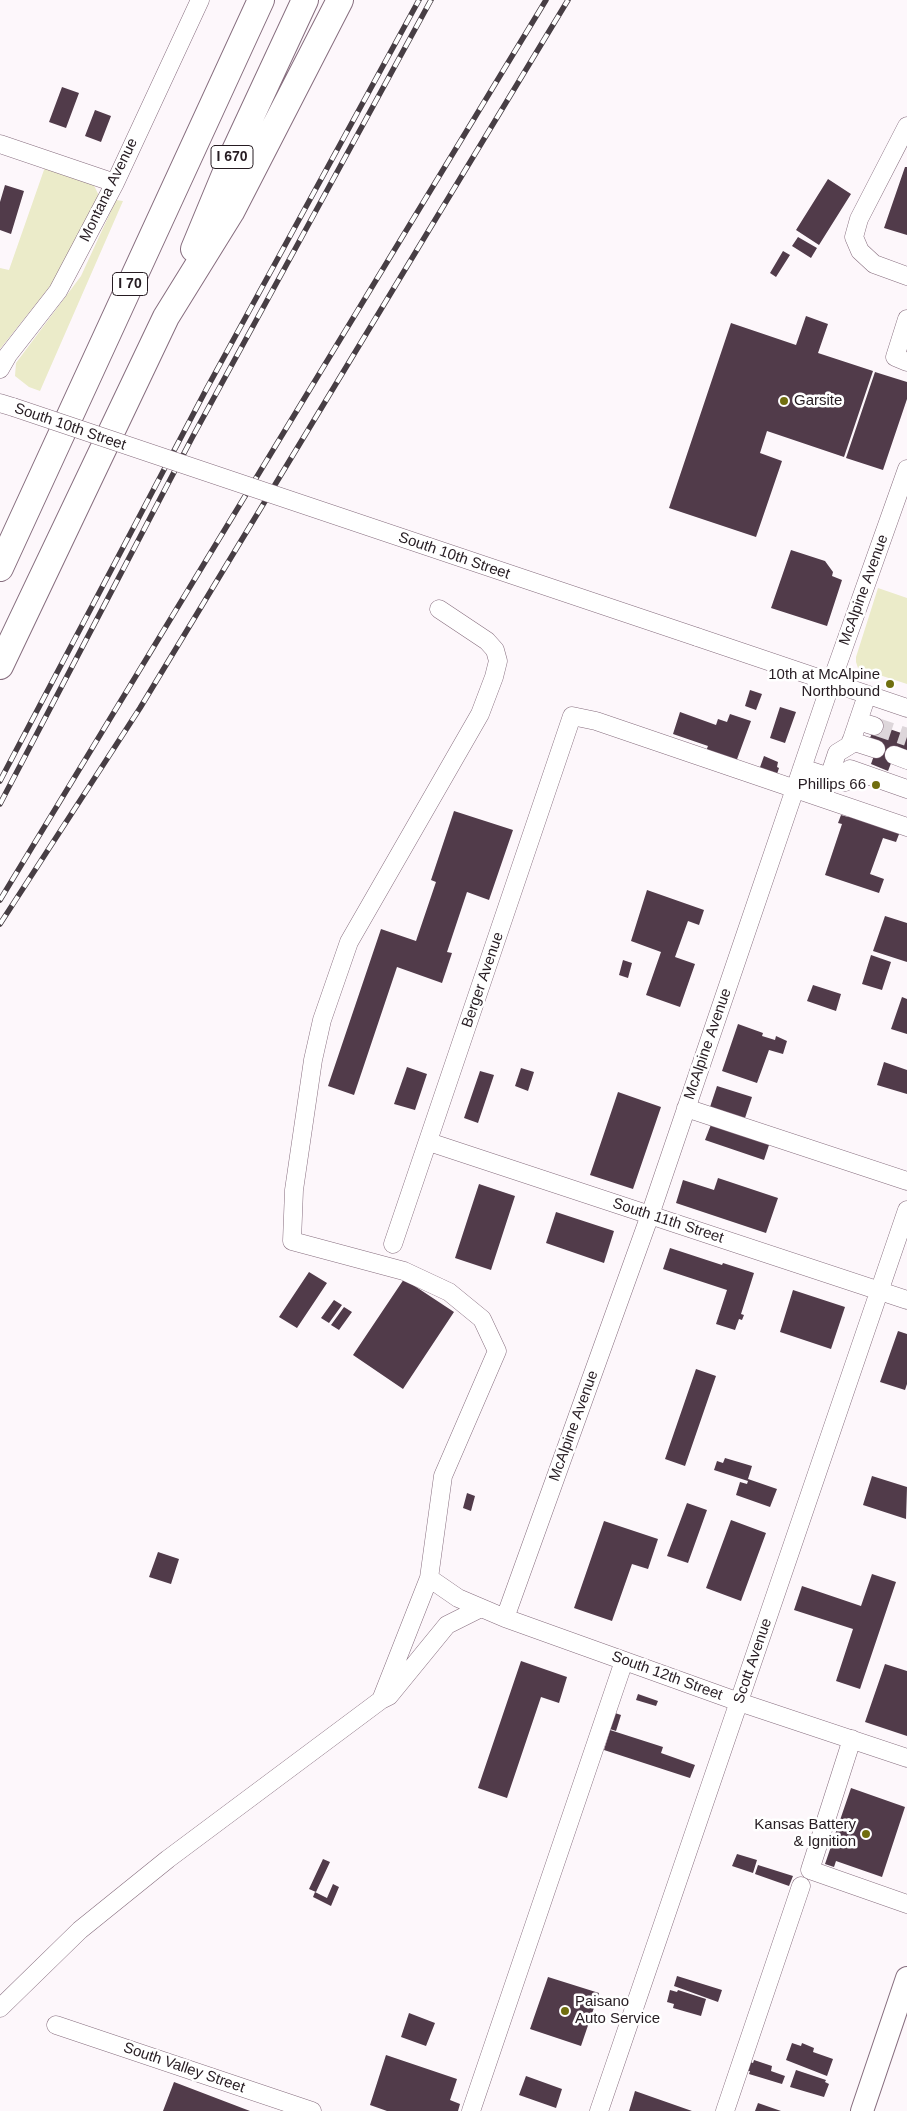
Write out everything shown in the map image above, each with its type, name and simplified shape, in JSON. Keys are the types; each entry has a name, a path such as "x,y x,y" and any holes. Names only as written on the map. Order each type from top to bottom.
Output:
{"highway":[{"name":"I 70","path":"0,568 261,0"},
{"name":"I 670","path":"166,316 233,155 306,0"},
{"path":"0,666 166,316 231,212 340,0"}],"main road":[{"path":"862,2111 907,1978"}],"street":[{"name":"Montana Avenue","path":"0,370 8,355 58,290 115,183 200,0"},
{"path":"907,126 859,219 854,237 860,252 874,264 907,276"},
{"path":"0,144 115,183"},
{"path":"907,319 895,357 907,362"},
{"name":"South 10th Street","path":"6,405 907,708"},
{"name":"McAlpine Avenue","path":"505,1618 650,1215 831,682 903,493 907,469"},
{"path":"381,1700 429,1578 443,1476 497,1351 482,1319 449,1292 404,1271 292,1241 294,1190 313,1060 322,1020 349,942 480,714 498,661 495,650 487,641 439,610"},
{"path":"829,777 836,753 851,743 866,723 867,694"},
{"name":"Berger Avenue","path":"393,1244 572,716 596,721 794,790"},
{"path":"851,743 876,749"},
{"path":"802,768 845,782 854,758 851,743"},
{"path":"850,769 907,789"},
{"path":"794,790 907,828"},
{"path":"686,1108 907,1181"},
{"name":"South 11th Street","path":"429,1142 907,1300"},
{"name":"Scott Avenue","path":"599,2111 907,1210"},
{"name":"South 12th Street","path":"429,1578 458,1598 505,1618 739,1702 907,1758"},
{"path":"0,2008 87,1924 168,1859 381,1700 389,1696 447,1625 481,1608"},
{"path":"470,2111 624,1660"},
{"path":"852,1739 810,1870 907,1904"},
{"path":"725,2111 801,1886"},
{"name":"South Valley Street","path":"56,2025 312,2111"}],"green space":[{"path":"45,167 93,183 99,196 59,275 0,349 0,268 9,270"},
{"path":"116,200 123,201 40,391 29,387 15,376 16,363 81,276"},
{"path":"878,588 907,598 907,684 858,668 856,662"}],"building":[{"path":"62,87 79,93 66,128 49,122"},
{"path":"95,110 111,116 101,142 85,136"},
{"path":"905,167 907,167 907,235 884,228"},
{"path":"828,179 851,194 819,245 796,230"},
{"path":"5,185 24,191 11,234 0,230 0,202"},
{"path":"798,237 817,248 811,258 792,246"},
{"path":"783,251 790,255 776,277 770,273"},
{"name":"Garsite","path":"806,316 828,324 818,353 873,371 844,457 767,431 760,453 782,461 756,537 669,508 731,323 796,345"},
{"path":"875,372 907,382 907,399 883,470 846,458"},
{"path":"791,550 825,561 833,572 832,576 842,580 827,626 771,608"},
{"path":"750,690 762,694 756,710 745,706"},
{"path":"780,707 796,712 785,743 770,738"},
{"path":"680,712 716,725 718,719 727,722 730,714 751,721 736,762 706,751 708,746 673,734"},
{"path":"875,724 907,735 907,754 896,750 888,771 871,764 878,744 869,741"},
{"path":"764,756 778,762 777,767 779,768 776,777 759,770"},
{"path":"454,811 513,830 489,900 467,892 447,952 452,953 442,983 397,967 354,1095 328,1086 381,929 416,941 436,882 431,880"},
{"path":"850,812 901,829 896,842 883,838 870,874 884,879 879,893 825,875 842,824 838,823 841,815 848,817"},
{"path":"647,890 704,910 699,925 688,921 675,957 695,964 680,1007 646,995 661,952 631,941"},
{"path":"885,916 907,923 907,962 873,951"},
{"path":"871,955 891,962 882,990 862,984"},
{"path":"623,960 632,963 628,978 619,975"},
{"path":"813,985 841,994 836,1011 807,1001"},
{"path":"902,997 907,999 907,1034 891,1029"},
{"path":"738,1024 763,1033 762,1036 775,1040 776,1036 787,1041 783,1054 769,1050 757,1083 722,1071"},
{"path":"884,1062 907,1070 907,1094 877,1085"},
{"path":"407,1067 427,1074 415,1110 394,1104"},
{"path":"521,1068 534,1072 528,1091 515,1086"},
{"path":"480,1071 494,1075 478,1123 464,1118"},
{"path":"717,1086 752,1097 745,1118 710,1107"},
{"path":"618,1092 661,1107 633,1189 590,1175"},
{"path":"712,1122 770,1142 764,1160 705,1140"},
{"path":"718,1178 778,1198 766,1233 676,1203 683,1180 714,1190"},
{"path":"479,1184 515,1196 491,1270 455,1258"},
{"path":"556,1212 614,1231 604,1263 546,1243"},
{"path":"670,1248 754,1273 741,1314 744,1315 742,1320 739,1319 735,1330 716,1324 727,1290 663,1269"},
{"path":"309,1272 327,1283 297,1328 279,1317"},
{"path":"404,1279 454,1312 403,1389 353,1355"},
{"path":"793,1290 845,1307 831,1349 780,1332"},
{"path":"334,1300 342,1305 329,1323 321,1318"},
{"path":"344,1307 352,1312 339,1330 331,1325"},
{"path":"898,1331 907,1334 907,1384 905,1390 880,1382"},
{"path":"696,1369 716,1376 685,1466 665,1459"},
{"path":"725,1458 752,1466 748,1479 777,1489 770,1507 736,1495 740,1482 747,1484 748,1481 714,1470 717,1461 723,1463"},
{"path":"872,1476 907,1487 906,1519 863,1505"},
{"path":"467,1493 475,1496 471,1511 463,1508"},
{"path":"687,1503 707,1510 688,1563 667,1556"},
{"path":"731,1520 766,1533 741,1601 706,1588"},
{"path":"604,1521 658,1539 648,1569 632,1564 612,1621 574,1608"},
{"path":"158,1552 179,1559 171,1584 149,1577"},
{"path":"872,1574 896,1582 860,1689 836,1681 853,1629 794,1610 802,1586 861,1606"},
{"path":"521,1661 567,1677 559,1703 541,1697 507,1798 478,1788"},
{"path":"885,1664 907,1671 907,1736 865,1722"},
{"path":"638,1694 658,1701 656,1706 636,1700"},
{"path":"615,1713 621,1715 616,1731 610,1729"},
{"path":"610,1730 663,1747 661,1753 695,1765 690,1778 604,1750"},
{"name":"Kansas Battery & Ignition","path":"851,1788 905,1807 882,1877 836,1861 834,1867 825,1864"},
{"path":"737,1854 757,1860 753,1873 732,1866"},
{"path":"323,1859 330,1862 316,1892 309,1889"},
{"path":"758,1865 793,1876 789,1886 755,1874"},
{"path":"333,1884 339,1887 331,1906 313,1897 315,1892 327,1898"},
{"path":"677,1976 722,1990 718,2002 674,1986"},
{"name":"Paisano Auto Service","path":"548,1977 599,1993 581,2046 530,2029"},
{"path":"670,1990 677,1992 678,1990 706,1999 701,2016 673,2008 674,2004 667,2002"},
{"path":"409,2013 435,2023 426,2046 401,2037"},
{"path":"792,2043 801,2046 802,2043 814,2048 813,2052 833,2059 827,2076 786,2060"},
{"path":"386,2055 457,2079 450,2100 460,2104 458,2111 387,2111 370,2105"},
{"path":"754,2060 772,2066 771,2071 785,2076 782,2084 749,2074 750,2071 747,2071 750,2062 753,2063"},
{"path":"796,2070 826,2080 825,2082 829,2084 824,2097 790,2087"},
{"path":"526,2076 562,2089 556,2108 519,2095"},
{"path":"174,2082 250,2111 163,2111"},
{"path":"635,2091 692,2111 629,2111"},
{"path":"758,2103 781,2111 755,2111"}],"tunnel":[{"path":"874,726 907,737"}],"railway":[{"path":"0,781 207,388 419,0"},
{"path":"0,804 193,436 431,0"},
{"path":"0,900 546,0"},
{"path":"0,924 140,708 568,0"}],"place":[{"name":"Garsite","path":"784,401"},
{"name":"10th at McAlpine Northbound","path":"890,684"},
{"name":"Phillips 66","path":"876,785"},
{"name":"Kansas Battery & Ignition","path":"866,1834"},
{"name":"Paisano Auto Service","path":"565,2011"}]}
